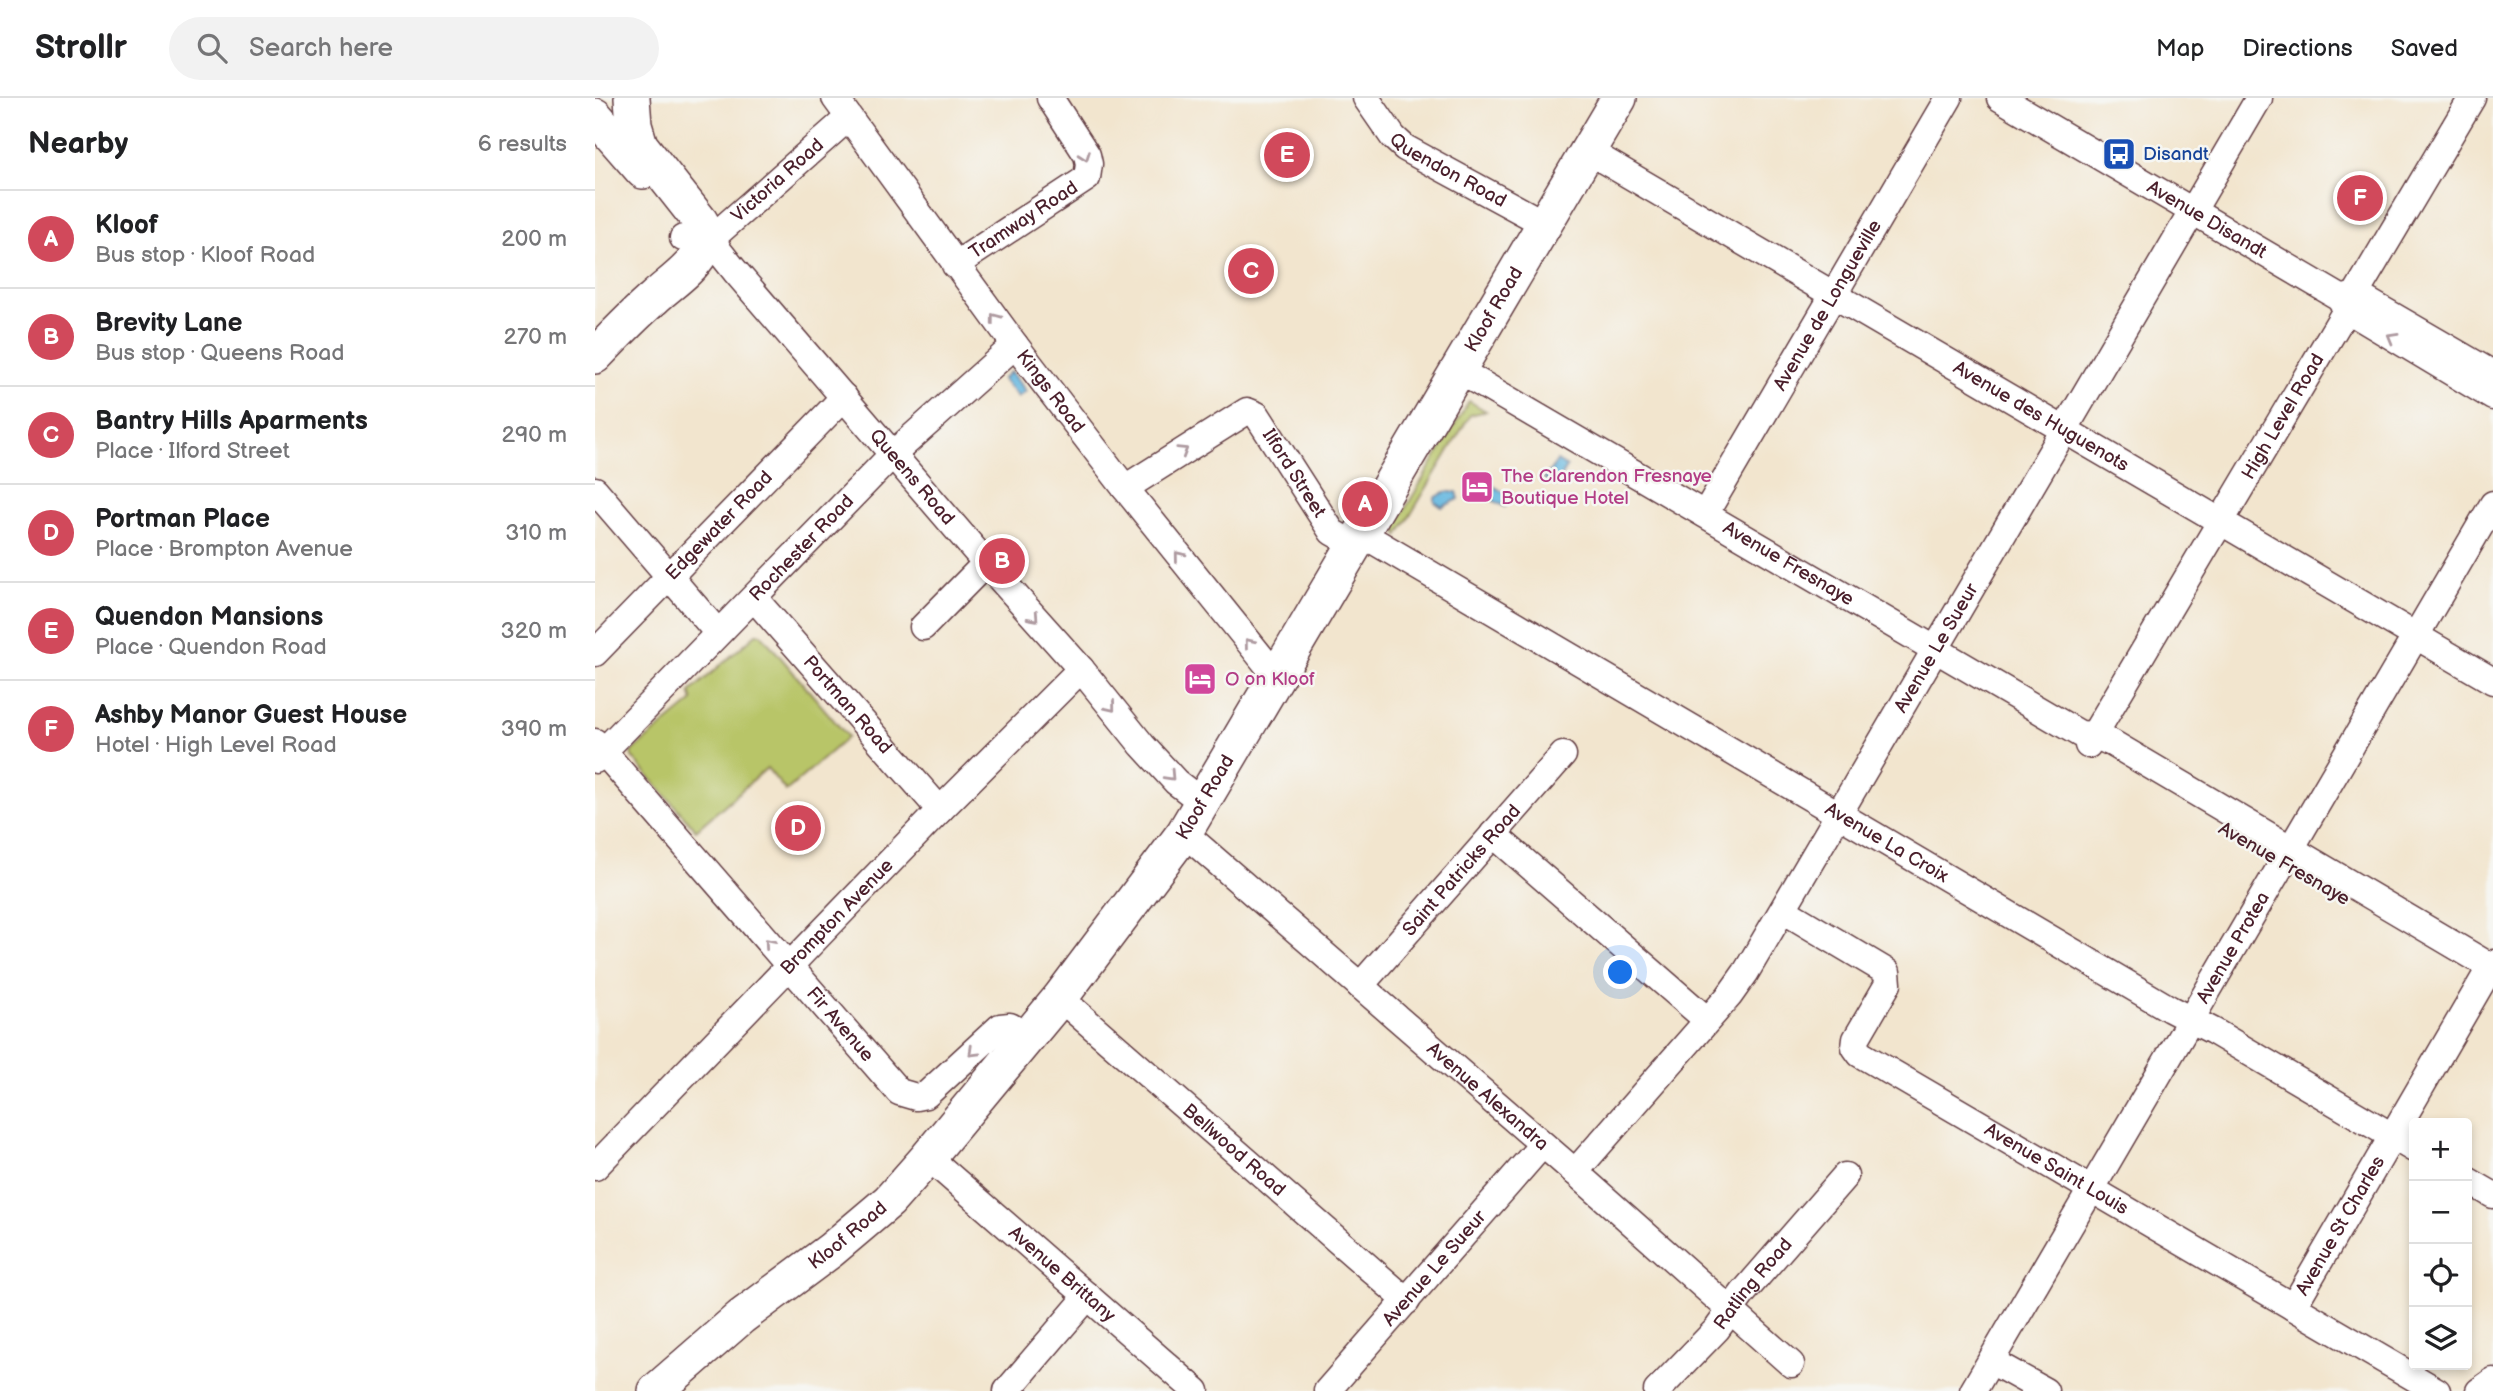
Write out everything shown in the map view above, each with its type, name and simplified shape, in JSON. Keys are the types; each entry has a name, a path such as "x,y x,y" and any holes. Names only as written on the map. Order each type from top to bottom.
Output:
{"main road":[{"path":"595,100 603,102 621,98"},
{"name":"Queens Road","path":"595,116 672,204 679,218 700,239 705,230 701,220 640,145 633,125 632,98"},
{"name":"Kloof Road","path":"656,1391 741,1317 876,1213 928,1157 1060,998 1184,833 1619,98"},
{"name":"Victoria Road","path":"595,356 697,258 700,239"}],"street":[{"name":"Tramway Road","path":"955,265 1087,178 1090,164 1087,155 1050,98"},
{"name":"Quendon Road","path":"1366,98 1400,145 1545,224"},
{"name":"Avenue de Longueville","path":"1706,514 1949,98"},
{"name":"Avenue Disandt","path":"2000,98 2444,356 2493,374"},
{"name":"Avenue Le Sueur","path":"1575,1172 1742,979 2259,98"},
{"name":"High Level Road","path":"2088,738 2472,98"},
{"name":"Victoria Road","path":"700,239 842,108"},
{"name":"Kings Road","path":"842,108 1015,345 1125,488 1277,677"},
{"name":"Avenue des Huguenots","path":"1588,151 2493,681"},
{"name":"Queens Road","path":"700,239 719,251 986,563 1081,669 1142,745 1176,782 1202,802"},
{"name":"Rochester Road","path":"598,751 754,598 893,454 1015,345"},
{"name":"Avenue Disandt","path":"2444,356 2493,397"},
{"name":"Avenue Fresnaye","path":"1458,370 2088,738 2112,743 2287,856 2491,973"},
{"name":"Edgewater Road","path":"595,653 844,397"},
{"name":"Ilford Street","path":"1125,488 1247,411 1252,412 1257,415 1332,532 1358,540"},
{"path":"595,490 718,633"},
{"name":"Avenue Protea","path":"1973,1391 2493,504"},
{"name":"Avenue La Croix","path":"1358,540 1839,814 2403,1142"},
{"path":"923,627 986,563"},
{"name":"Portman Road","path":"754,598 940,810"},
{"name":"Brompton Avenue","path":"595,1167 940,810 1081,669"},
{"name":"Fir Avenue","path":"598,751 893,1087 905,1095 916,1097 930,1091 1000,1027 1010,1026 1028,1036"},
{"name":"Saint Patricks Road","path":"1360,986 1563,755"},
{"name":"Avenue Alexandra","path":"1184,833 1575,1172 1791,1364"},
{"path":"1493,834 1707,1020"},
{"name":"Avenue Saint Louis","path":"1783,910 1888,972 1888,984 1856,1039 1857,1051 2437,1391"},
{"name":"Avenue St Charles","path":"2293,1307 2403,1142 2491,973"},
{"name":"Bellwood Road","path":"1060,998 1407,1301"},
{"name":"Avenue Le Sueur","path":"1327,1391 1542,1145"},
{"name":"Avenue Brittany","path":"928,1157 1196,1391"},
{"name":"Ratling Road","path":"1657,1391 1717,1329 1743,1293 1845,1176"},
{"path":"2469,1181 2493,1195"},
{"path":"1007,1391 1089,1296"},
{"path":"1991,1361 2045,1391"},
{"path":"2479,1391 2493,1381"}],"green space":[{"path":"1469,401 1486,411 1470,415 1398,536 1395,526"},
{"path":"756,634 761,634 848,737 786,791 767,768 696,830 632,757 631,752 693,701 690,692"}],"water":[{"path":"1010,372 1026,391 1018,397 1002,379"},
{"path":"1557,461 1567,467 1556,485 1544,479"},
{"path":"1490,484 1508,495 1514,495 1505,507 1483,495"},
{"path":"1445,492 1457,492 1459,499 1442,507 1435,502 1435,498"}],"place":[{"name":"Disandt","path":"2119,154"},
{"name":"Quendon Mansions","path":"1287,155"},
{"name":"Ashby Manor Guest House","path":"2360,198"},
{"name":"Bantry Hills Aparments","path":"1251,271"},
{"name":"The Clarendon Fresnaye Boutique Hotel","path":"1477,487"},
{"name":"Kloof","path":"1365,504"},
{"name":"Brevity Lane","path":"1002,561"},
{"name":"O on Kloof","path":"1200,679"},
{"name":"Portman Place","path":"798,828"}]}
